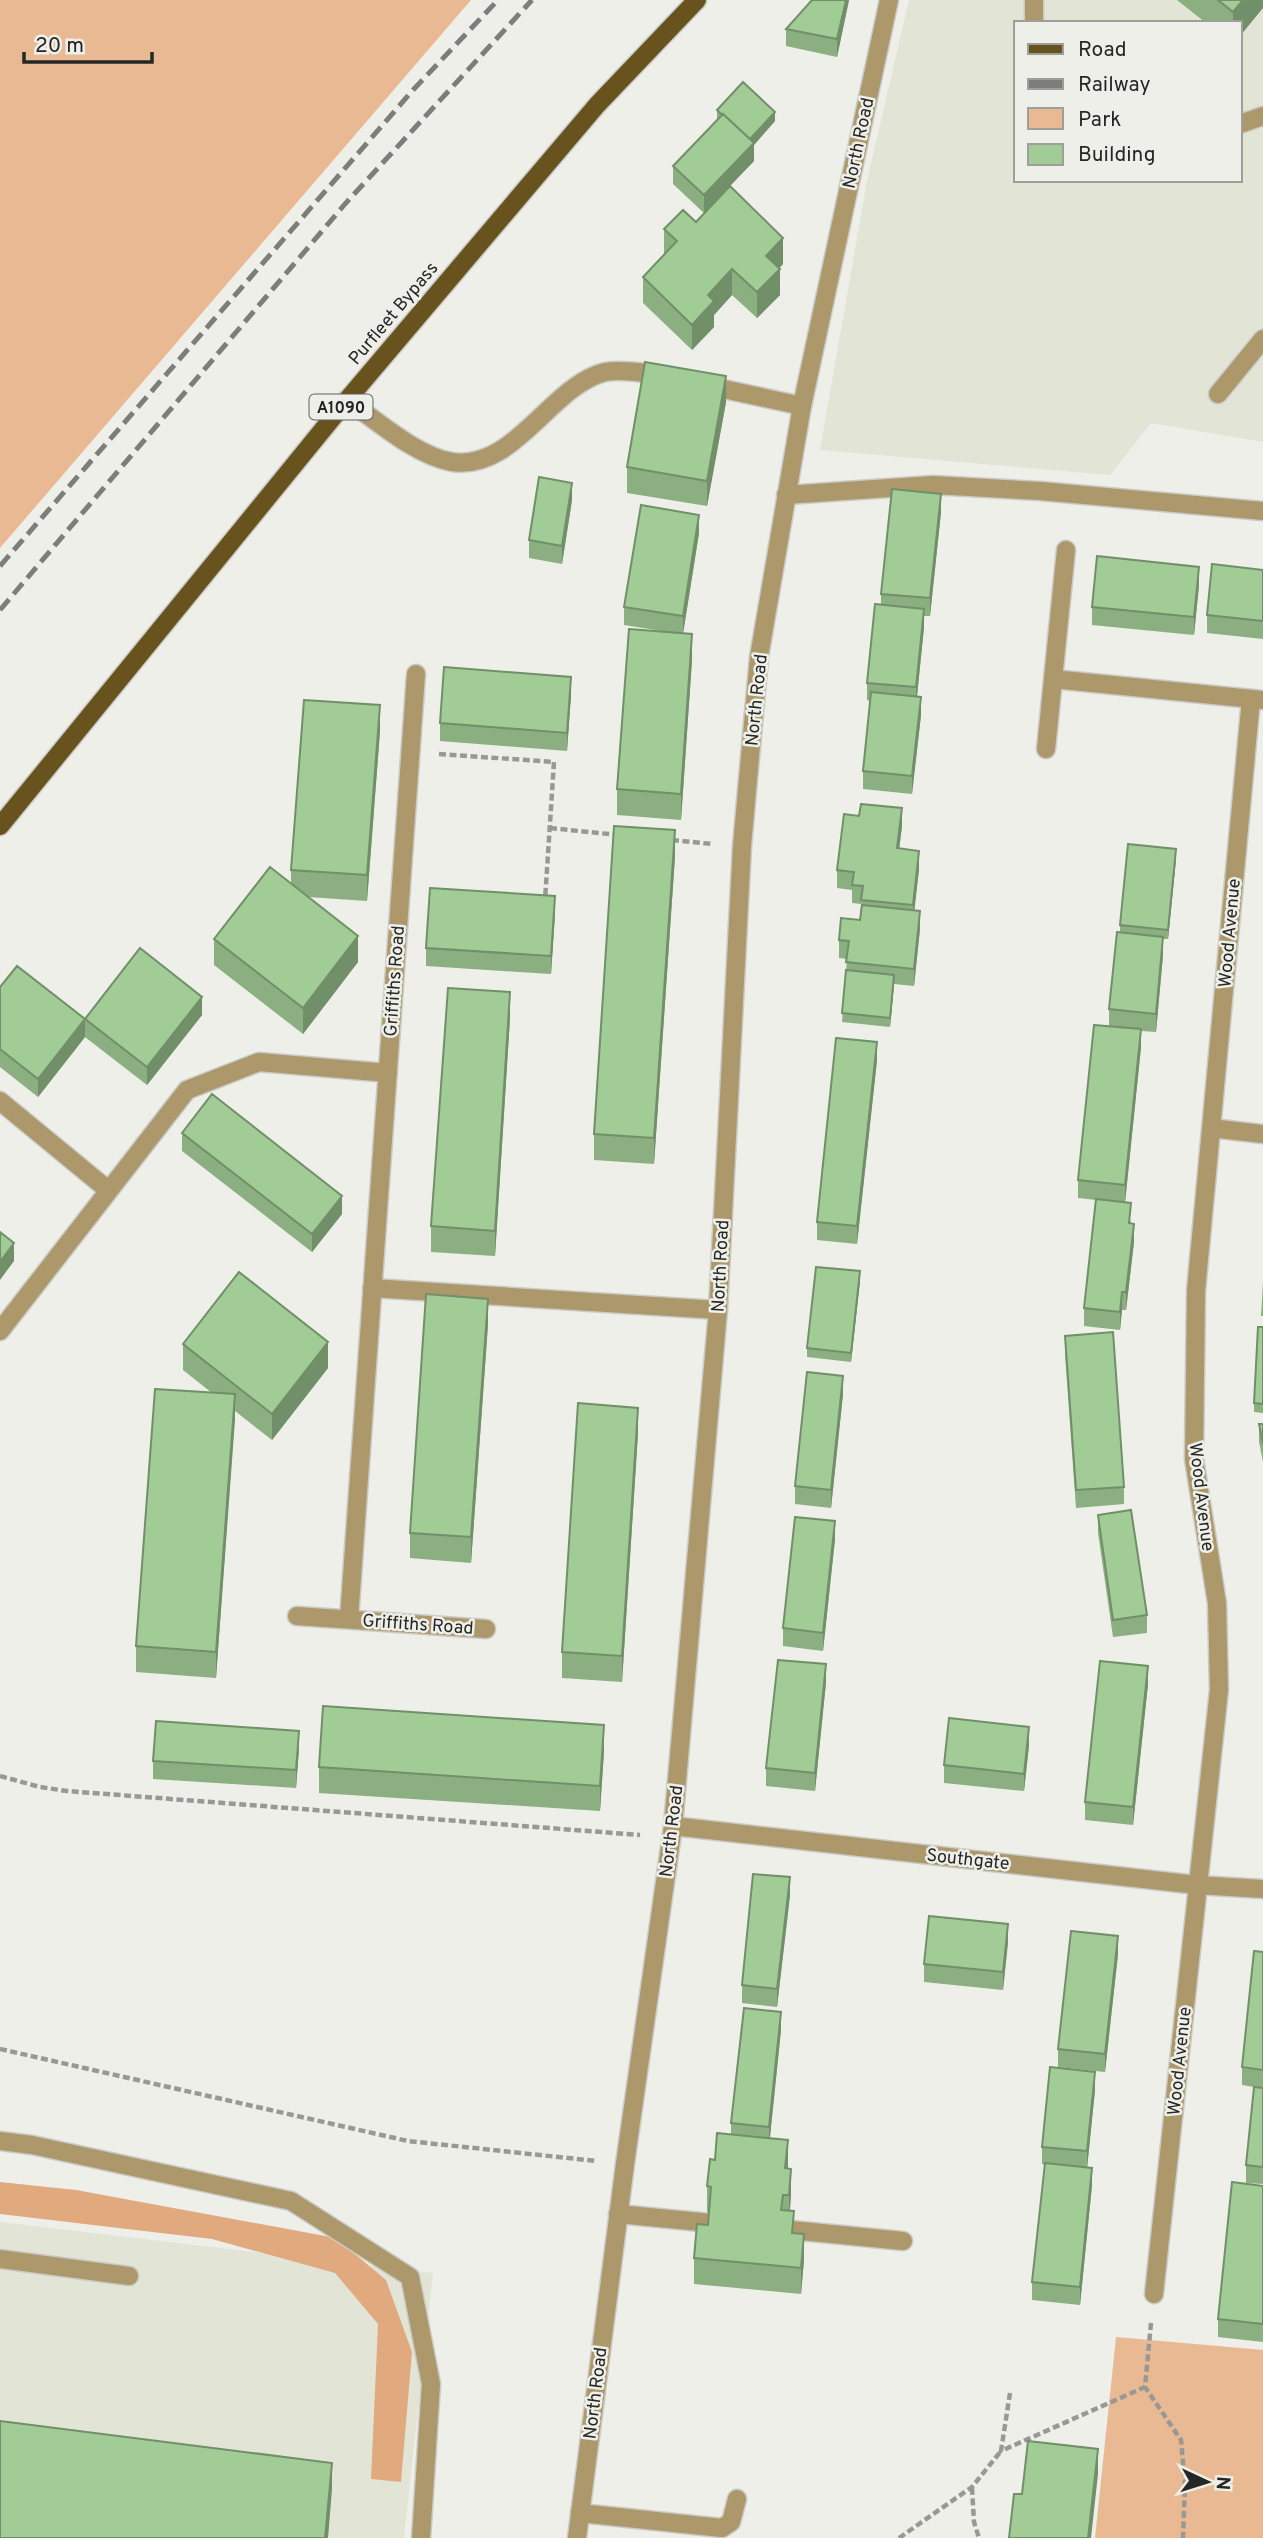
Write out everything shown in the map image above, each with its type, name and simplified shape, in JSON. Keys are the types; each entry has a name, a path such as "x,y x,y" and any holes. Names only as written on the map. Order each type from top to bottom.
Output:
{"main road":[{"name":"Purfleet Bypass","path":"0,827 347,400 597,105 697,0"}],"street":[{"name":"North Road","path":"577,2538 618,2214 673,1832 718,1310 742,846 759,657 802,406 889,0"},
{"path":"1034,0 1034,21"},
{"path":"1242,123 1263,116"},
{"path":"1218,394 1263,339"},
{"path":"347,400 418,449 452,462 482,460 511,443 579,385 606,372 650,373 802,406"},
{"path":"786,495 933,485 1040,491 1263,511"},
{"path":"1046,749 1066,550"},
{"name":"Griffiths Road","path":"349,1619 416,674"},
{"name":"Wood Avenue","path":"1053,679 1257,699 1196,1291 1194,1459 1217,1603 1219,1690 1154,2294"},
{"path":"0,1331 187,1090 260,1062 388,1073"},
{"path":"0,1101 108,1190"},
{"path":"1212,1128 1263,1134"},
{"path":"372,1288 718,1310"},
{"name":"Griffiths Road","path":"297,1616 486,1629"},
{"name":"Southgate","path":"673,1832 1197,1885 1263,1889"},
{"path":"0,2141 32,2145 291,2202 410,2277 431,2384 421,2538"},
{"path":"618,2214 711,2223"},
{"path":"781,2230 903,2241"},
{"path":"0,2259 130,2276"},
{"path":"580,2513 722,2528 731,2522 737,2499"}],"path":[{"path":"410,752 554,762 544,901"},
{"path":"550,828 618,835"},
{"path":"659,839 742,846"},
{"path":"0,1776 67,1791 673,1832"},
{"path":"0,2049 408,2141 625,2164"},
{"path":"1154,2294 1145,2387 1181,2440 1185,2484 1183,2538"},
{"path":"899,2538 972,2487 1002,2451 1145,2387"},
{"path":"1002,2451 1010,2393"},
{"path":"972,2487 974,2522 979,2538"}],"shaded area":[{"path":"909,0 1263,0 1263,442 1151,423 1110,475 820,450 867,181"},
{"path":"0,2182 76,2190 336,2238 386,2280 412,2352 401,2482 371,2479 378,2324 335,2273 212,2239 0,2214"},
{"path":"0,2222 433,2273 404,2538 0,2538"}],"green space":[{"path":"0,0 471,0 0,548"},
{"path":"1116,2337 1263,2350 1263,2538 1095,2538"}],"building":[{"path":"812,0 846,0 837,39 786,29"},
{"path":"1218,0 1243,0 1233,12"},
{"path":"743,82 775,112 750,139 717,110"},
{"path":"723,114 754,143 704,195 673,166"},
{"path":"730,186 783,238 766,256 780,269 757,292 732,269 708,295 714,301 692,325 643,277 677,241 664,229 683,210 696,222"},
{"path":"645,362 726,376 707,481 627,467"},
{"path":"539,477 572,483 562,546 529,540"},
{"path":"892,489 941,494 930,598 881,594"},
{"path":"641,505 699,515 683,616 624,607"},
{"path":"1097,556 1199,567 1194,617 1092,607"},
{"path":"1212,564 1263,570 1263,621 1207,615"},
{"path":"875,604 924,609 916,687 867,683"},
{"path":"629,629 692,634 681,794 617,789"},
{"path":"444,667 571,677 567,733 440,723"},
{"path":"871,692 921,697 912,776 863,771"},
{"path":"304,700 380,705 367,875 291,870"},
{"path":"861,804 902,808 897,848 919,851 913,905 861,900 863,886 852,885 854,872 837,870 844,814 859,816"},
{"path":"614,826 675,830 654,1138 594,1134"},
{"path":"1128,844 1176,849 1168,930 1120,925"},
{"path":"270,867 358,936 303,1008 214,939"},
{"path":"430,888 555,896 551,956 426,948"},
{"path":"862,905 920,911 914,969 846,962 849,941 839,940 841,918 860,920"},
{"path":"1117,932 1163,937 1156,1014 1109,1009"},
{"path":"140,948 202,997 147,1067 85,1019"},
{"path":"17,966 85,1019 38,1079 0,1049 0,987"},
{"path":"846,970 894,975 890,1018 842,1013"},
{"path":"448,988 510,992 495,1231 431,1226"},
{"path":"1094,1025 1141,1029 1125,1185 1078,1180"},
{"path":"836,1038 877,1042 857,1226 817,1222"},
{"path":"212,1094 342,1196 312,1234 182,1133"},
{"path":"1096,1199 1131,1203 1129,1223 1134,1224 1126,1292 1122,1292 1120,1312 1084,1308"},
{"path":"0,1232 14,1243 0,1262"},
{"path":"816,1267 860,1271 851,1353 807,1348"},
{"path":"239,1272 328,1342 272,1414 183,1344"},
{"path":"426,1294 488,1299 471,1537 410,1533"},
{"path":"1258,1327 1263,1327 1263,1404 1254,1403"},
{"path":"1113,1332 1124,1487 1076,1490 1065,1336"},
{"path":"807,1372 843,1376 831,1490 795,1486"},
{"path":"155,1389 235,1394 216,1652 136,1646"},
{"path":"578,1403 638,1408 622,1656 562,1652"},
{"path":"1259,1424 1263,1424 1263,1444"},
{"path":"1131,1510 1147,1615 1113,1620 1098,1515"},
{"path":"795,1517 835,1521 823,1633 783,1628"},
{"path":"778,1660 826,1664 815,1773 766,1768"},
{"path":"1100,1661 1148,1666 1133,1807 1085,1802"},
{"path":"323,1706 604,1725 600,1786 319,1767"},
{"path":"949,1718 1029,1727 1024,1774 944,1765"},
{"path":"156,1721 299,1731 296,1770 153,1761"},
{"path":"753,1874 790,1877 777,1989 742,1985"},
{"path":"929,1916 1008,1924 1003,1972 924,1964"},
{"path":"1071,1931 1118,1936 1105,2054 1058,2049"},
{"path":"1254,1951 1263,1952 1263,2070 1242,2067"},
{"path":"744,2008 781,2012 769,2127 731,2123"},
{"path":"1050,2067 1095,2072 1087,2151 1042,2147"},
{"path":"1254,2087 1263,2088 1263,2167 1246,2165"},
{"path":"717,2133 788,2140 785,2168 791,2169 789,2195 783,2195 781,2210 794,2211 792,2233 804,2234 801,2268 694,2258 697,2224 708,2225 711,2187 707,2186 710,2159 715,2160"},
{"path":"1045,2163 1092,2168 1080,2287 1032,2282"},
{"path":"1232,2182 1263,2186 1263,2324 1218,2319"},
{"path":"0,2421 332,2463 325,2538 0,2538"},
{"path":"1028,2441 1098,2449 1088,2538 1009,2538 1014,2494 1022,2494"}],"railway":[{"path":"0,566 413,90 498,0"},
{"path":"0,610 345,204 532,0"}]}
